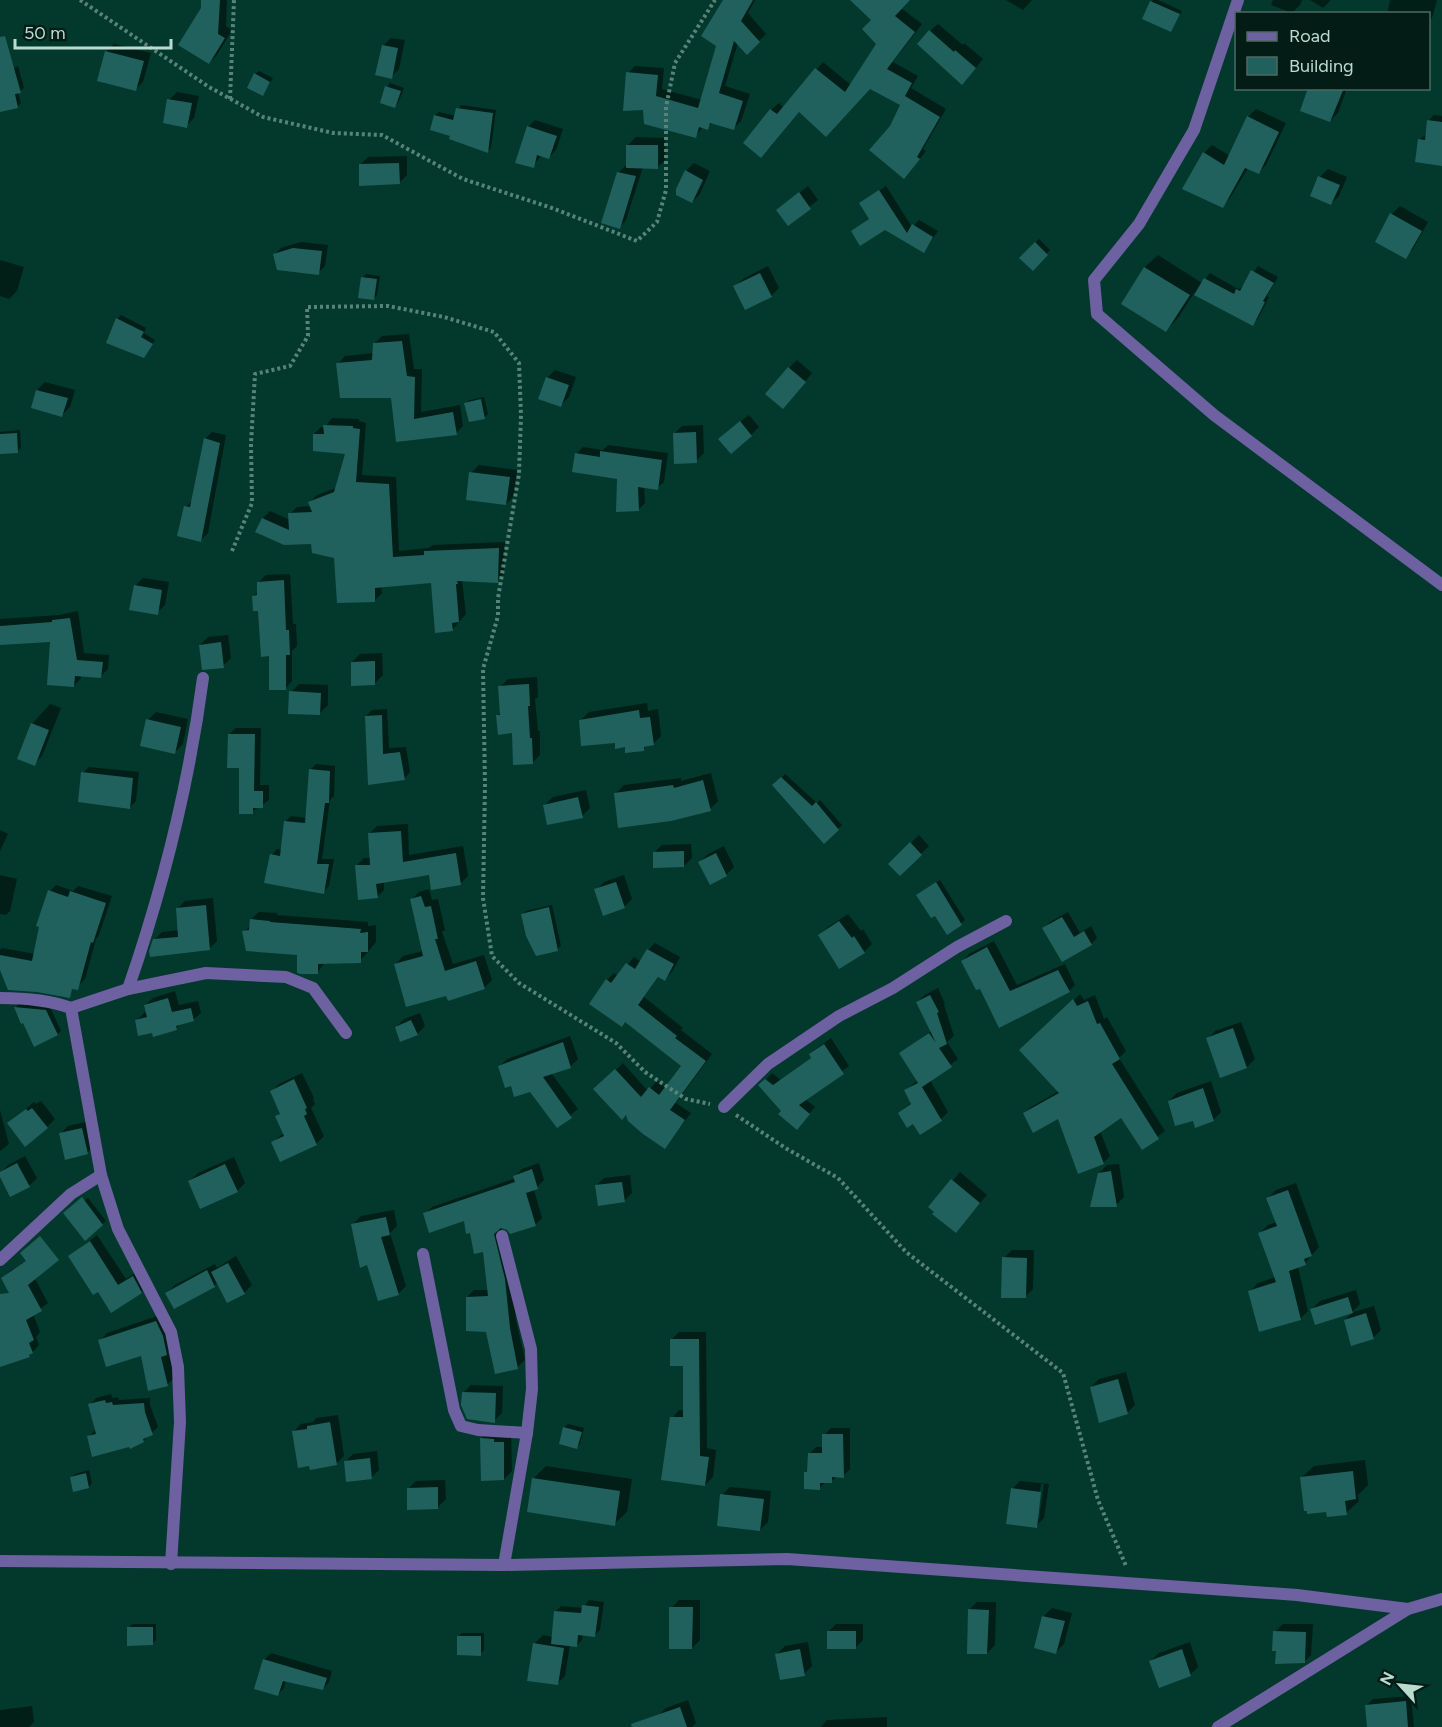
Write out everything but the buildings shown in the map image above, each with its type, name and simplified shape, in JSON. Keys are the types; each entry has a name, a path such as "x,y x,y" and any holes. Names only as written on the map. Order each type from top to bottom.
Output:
{"street":[{"path":"1238,0 1194,130 1139,225 1094,280 1096,314 1214,415 1442,585"},
{"path":"128,988 162,878 195,735 202,678"},
{"path":"724,1107 768,1064 839,1016 893,988 957,947 1006,921"},
{"path":"0,998 57,1003 71,1008 128,988 206,973 286,977 313,988 345,1033"},
{"path":"71,1008 101,1175 118,1229 171,1332 178,1367 180,1422 171,1564"},
{"path":"0,1260 71,1194 101,1175"},
{"path":"502,1236 531,1349 532,1389 527,1433 504,1565"},
{"path":"423,1254 454,1410 461,1425 478,1430 527,1433"},
{"path":"0,1561 504,1565 787,1559 1297,1594 1408,1609"},
{"path":"1218,1727 1408,1609 1442,1599"}],"path":[{"path":"80,0 191,75 263,117 333,133 382,135 463,179 552,208 637,241 657,222 666,190 666,107 675,63 716,0"},
{"path":"231,99 234,0"},
{"path":"232,551 252,503 251,444 255,374 290,366 308,336 307,307 388,306 444,317 494,332 519,363 521,415 519,474 498,598 498,616 483,669 485,785 483,898 492,956 519,983 616,1043 645,1072 686,1099 724,1107 787,1149 838,1178 906,1252 1064,1373 1098,1500 1126,1567 1147,1585"}]}
